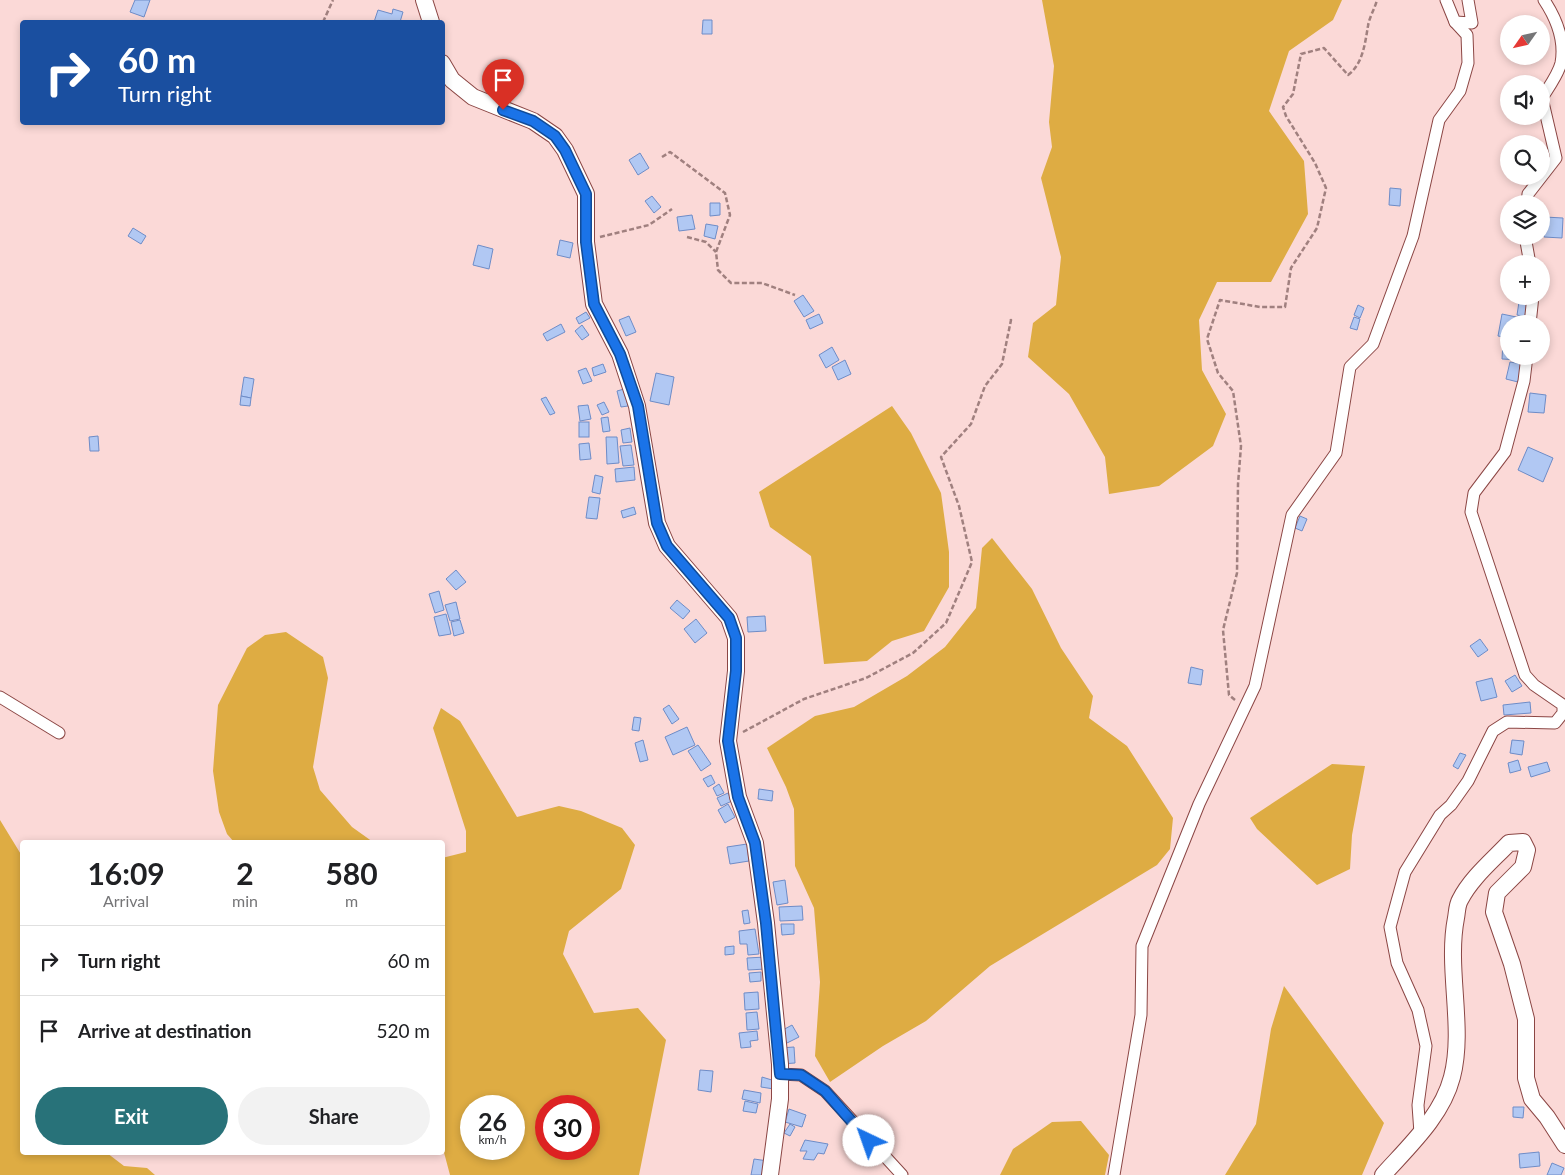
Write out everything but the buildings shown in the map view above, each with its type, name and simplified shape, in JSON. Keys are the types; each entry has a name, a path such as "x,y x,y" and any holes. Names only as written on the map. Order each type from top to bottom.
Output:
{"main road":[{"path":"424,0 430,20"},
{"path":"445,68 452,80 474,98 533,121 555,136 565,150 586,194 586,242 594,304 620,354 638,406 657,523 667,546 729,618 736,638 736,671 728,741 738,797 755,843 766,923 780,1074 780,1099 770,1175"},
{"path":"1383,1175 1420,1133 1444,1099 1452,1077 1456,1055 1452,938 1459,900 1483,869 1509,843 1522,842 1527,850 1523,867 1498,893 1494,912 1512,964 1526,1019 1526,1078 1532,1099 1547,1117 1565,1146"}],"street":[{"path":"1114,1175 1141,1015 1142,946 1199,804 1255,686 1292,515 1336,453 1350,367 1373,344 1412,236 1439,120 1460,91 1468,62 1467,35 1456,22 1446,0"},
{"path":"1456,22 1472,23 1468,0"},
{"path":"1528,195 1556,158 1542,98 1561,64 1561,42 1555,16 1544,0"},
{"path":"1420,1133 1418,1105 1426,1046 1418,1010 1397,964 1390,927 1405,872 1440,815 1451,805 1468,781 1493,732 1507,722 1555,723 1563,713 1563,704 1534,685 1525,675 1471,512 1474,493 1505,452 1524,380 1526,365"},
{"path":"0,697 59,733"},
{"path":"780,1074 801,1075 825,1091 902,1175"}],"path":[{"path":"325,20 334,0"},
{"path":"1244,709 1229,695 1222,630 1237,573 1238,484 1241,446 1233,392 1218,373 1207,339 1220,300 1260,307 1285,307 1291,268 1317,228 1326,188 1315,163 1286,116 1283,106 1293,94 1301,54 1324,48 1348,75 1356,69 1368,36 1368,24 1377,0"},
{"path":"662,157 670,152 725,194 730,214 716,252 718,270 731,283 762,284 796,295"},
{"path":"586,242 606,234 649,225 672,209"},
{"path":"687,237 706,242 716,252"},
{"path":"728,741 804,700 866,678 913,653 946,623 972,562 959,506 941,457 971,424 985,386 1002,364 1010,320 1009,322"}],"shaded area":[{"path":"1042,0 1342,0 1333,20 1289,51 1269,111 1304,161 1308,214 1271,282 1217,282 1199,320 1202,370 1226,414 1213,446 1159,486 1109,494 1105,457 1069,394 1028,357 1033,323 1056,305 1061,257 1041,178 1052,147 1049,122 1054,66"},
{"path":"892,406 911,433 941,493 949,552 949,587 924,631 892,641 867,661 824,664 811,556 770,527 759,492"},
{"path":"992,538 1032,589 1061,648 1093,696 1089,718 1127,746 1173,818 1170,849 1157,865 990,966 926,1021 883,1046 830,1082 815,1056 820,982 814,908 795,866 794,809 786,787 767,748 815,716 854,707 907,676 945,647 976,608 982,548"},
{"path":"286,632 323,657 328,678 313,767 320,790 352,827 370,840 232,840 227,834 219,812 213,771 218,705 247,648 265,635"},
{"path":"441,708 460,721 517,817 559,806 581,811 622,828 635,845 621,889 569,931 563,954 594,1013 638,1008 666,1040 639,1175 450,1175 445,1155 445,857 466,852 466,831 433,728"},
{"path":"1332,764 1365,766 1352,835 1350,869 1317,885 1257,829 1250,818"},
{"path":"0,820 20,853 20,1155 110,1155 124,1166 147,1168 155,1175 0,1175"},
{"path":"1284,986 1384,1123 1362,1175 1225,1175 1256,1124 1271,1029"},
{"path":"1081,1121 1109,1155 1105,1175 1000,1175 1013,1149 1052,1122"}],"route":[{"path":"503,110 533,121 555,136 565,150 586,194 586,242 594,304 620,354 638,406 645,459 657,523 667,546 729,618 736,638 736,671 728,741 738,797 755,843 766,923 780,1074 801,1075 825,1091 869,1141"}]}
